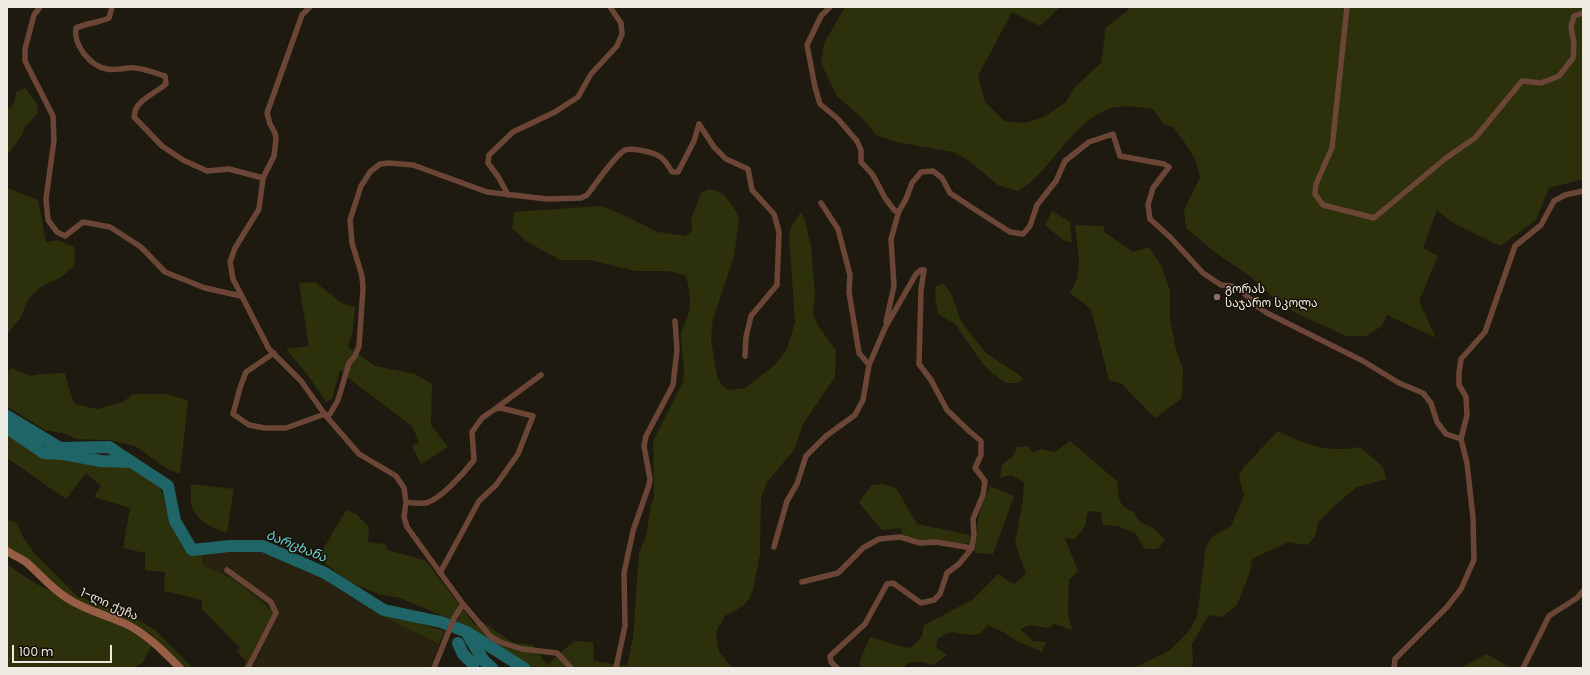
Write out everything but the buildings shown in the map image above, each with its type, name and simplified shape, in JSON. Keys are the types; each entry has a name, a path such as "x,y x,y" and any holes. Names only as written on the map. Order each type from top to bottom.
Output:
{"street":[{"path":"40,7 34,15 25,49 25,61 53,116 54,140 46,199 48,220 56,232 64,236 83,222 110,227 141,247 165,272 205,288 241,296"},
{"path":"112,7 109,18 100,22 87,23 76,28 74,36 83,52 93,64 108,69 134,68 165,76 166,84 158,91 145,98 136,107 134,117 162,146 183,160 207,171 229,169 263,178"},
{"path":"310,7 302,14 267,112 276,139 274,156 263,178 259,209 235,248 230,262 233,279 269,349 301,381 326,415 359,454 396,476 404,488 406,502 404,517 407,527 463,604 491,638 522,649 557,653 571,668"},
{"path":"508,195 499,178 488,163 489,155 513,132 555,112 578,97 591,74 617,46 622,34 621,23 610,7"},
{"path":"830,7 821,16 807,45 815,87 820,104 838,119 858,141 861,150 861,162 873,175 884,198 895,211 899,211"},
{"path":"1347,7 1332,148 1316,184 1315,194 1323,205 1374,218 1446,158 1475,138 1522,81 1541,84 1558,76 1573,58 1574,44 1571,27 1574,16 1583,13"},
{"path":"274,353 246,372 233,414 249,426 265,428 286,428 330,414 338,400 349,363 355,356 359,346 363,289 362,276 352,243 350,220 361,186 370,172 380,164 389,163 413,165 487,192 547,199 581,198 587,195 619,155 626,150 634,149 656,153 666,162 672,172 678,172 694,141 699,124 714,147 726,159 748,168 752,190 774,214 779,232 777,285 752,316 746,337 745,356"},
{"path":"885,328 894,286 890,240 899,211 906,199 912,183 921,172 933,171 942,178 950,193 1010,232 1023,234 1030,226 1037,205 1056,181 1066,161 1088,142 1114,134 1120,156 1164,164 1169,167 1154,188 1148,205 1150,219 1171,238 1203,273 1221,285 1232,286 1242,291 1257,306 1267,313 1363,361 1400,383 1423,393 1431,403 1437,422 1446,434 1460,439"},
{"path":"1394,668 1395,658 1447,607 1461,589 1474,560 1473,518 1467,463 1460,439 1467,414 1466,397 1459,385 1461,359 1485,332 1515,246 1541,225 1554,201 1565,195 1583,191"},
{"path":"821,203 838,229 850,275 849,292 859,353 869,365"},
{"path":"774,547 787,501 797,484 806,456 826,436 855,415 863,400 869,365 885,328 916,274 921,270 924,270 921,290 919,364 931,380 947,410 981,441 981,455 975,468 985,481 983,495 973,519 974,535 972,548 959,564 947,573 940,594 934,600 921,603 893,583 887,584 865,624 830,656 831,662 837,668"},
{"path":"616,668 624,626 624,573 633,531 650,479 644,446 646,436 673,385 677,350 675,321"},
{"path":"406,502 426,503 438,497 466,470 474,460 472,432 482,418 541,376"},
{"path":"440,573 478,501 496,485 518,454 533,416 501,408 494,409"},
{"path":"802,582 838,572 863,548 879,539 900,537 920,544 936,542 972,548"},
{"name":"1-ლი ქუჩა","path":"7,551 25,561 51,586 79,606 129,625 144,634 180,668"},
{"path":"227,570 271,602 276,613 248,668"},
{"path":"1523,668 1549,616 1577,598 1583,591"},
{"path":"434,668 454,618 463,604"}],"shaded area":[{"path":"262,551 323,579 377,614 439,644 430,668 252,668 278,616 236,581 203,564 202,554"}],"green space":[{"path":"845,7 1060,7 1040,26 1012,12 978,76 985,102 1004,121 1025,123 1044,117 1066,102 1074,88 1101,63 1106,27 1126,12 1130,7 1583,7 1583,179 1549,188 1536,220 1500,246 1453,223 1437,210 1423,248 1438,256 1419,301 1436,338 1387,315 1382,326 1366,336 1346,336 1296,313 1279,303 1250,276 1216,253 1186,228 1184,210 1200,177 1195,159 1185,143 1173,127 1164,124 1153,109 1121,106 1104,111 1092,118 1081,127 1030,183 1018,191 998,185 969,161 953,152 896,142 876,135 865,121 837,96 821,63 824,43"},
{"path":"25,88 37,104 38,113 25,127 22,135 7,154 7,109 10,108 15,101 16,92"},
{"path":"7,188 38,200 46,242 57,240 74,247 75,256 74,266 60,278 42,286 28,299 21,317 7,334"},
{"path":"709,189 718,191 725,196 736,211 739,220 734,256 713,319 711,339 717,376 721,384 728,390 745,388 775,365 787,349 795,322 789,236 791,227 801,212 805,220 811,247 815,295 813,314 819,327 836,350 835,377 803,424 794,450 767,482 761,498 760,554 753,590 749,599 743,606 725,616 716,632 719,652 731,666 737,668 532,668 504,653 484,636 467,626 400,598 378,594 348,581 318,558 346,510 356,514 369,527 368,542 385,544 387,550 425,560 475,625 483,622 514,643 533,645 547,665 574,641 593,642 594,661 627,666 633,638 639,554 646,536 654,497 653,441 683,382 684,370 681,335 690,308 688,283 685,275 667,271 636,271 590,260 560,260 526,241 512,228 514,212 599,206 608,208 658,232 685,236 692,231 691,219 701,193"},
{"path":"1052,211 1070,222 1072,243 1063,240 1045,225"},
{"path":"1075,225 1104,226 1104,232 1133,252 1149,247 1162,267 1170,291 1170,319 1176,350 1183,369 1182,398 1155,418 1122,384 1109,380 1091,309 1070,293 1077,279 1079,262"},
{"path":"315,282 343,304 355,307 353,329 348,347 375,366 415,374 432,384 431,425 448,447 421,464 412,446 419,442 412,426 340,370 332,399 326,402 307,374 286,349 309,346 299,283"},
{"path":"944,284 951,293 961,321 986,353 1018,374 1023,379 1017,383 1006,383 992,373 983,364 955,324 938,314 935,296 936,286"},
{"path":"11,368 31,376 65,373 75,404 97,409 123,402 133,394 166,394 188,400 180,474 166,468 135,446 108,440 76,439 66,434 45,430 7,406 7,374"},
{"path":"1278,431 1308,444 1327,448 1348,449 1360,447 1382,466 1387,479 1357,487 1333,507 1318,523 1315,537 1307,545 1288,542 1252,559 1250,572 1237,605 1222,617 1209,615 1192,644 1193,664 1190,668 1123,668 1138,666 1169,651 1188,632 1197,617 1206,546 1213,536 1231,526 1244,495 1239,478 1242,469"},
{"path":"7,433 44,457 64,458 102,465 130,465 151,478 161,489 167,512 186,549 191,554 202,554 203,564 236,581 273,612 245,668 243,668 246,661 237,651 240,648 202,609 202,600 164,591 165,572 145,570 145,553 123,548 130,508 94,497 101,486 86,473 66,499 7,458"},
{"path":"1070,441 1118,482 1118,493 1122,504 1135,513 1136,517 1140,521 1155,530 1165,540 1158,549 1145,549 1135,533 1118,526 1103,525 1101,512 1088,511 1085,526 1075,539 1065,538 1078,571 1069,580 1068,614 1072,630 1055,624 1048,628 1030,625 1020,629 1033,641 1046,642 1042,652 1015,640 988,625 980,634 969,635 952,632 938,638 936,647 947,655 933,665 922,662 909,662 904,668 860,668 860,660 870,637 911,648 922,636 924,625 972,600 998,574 1014,584 1026,574 1015,543 1023,500 1024,482 1011,475 1000,478 1002,465 1014,455 1017,447 1028,446 1033,453 1041,449 1055,452"},
{"path":"191,484 234,489 227,533 204,522 196,514 191,502"},
{"path":"883,484 896,488 917,524 970,535 971,544 934,540 921,541 903,536 901,528 882,530 859,503 872,485"},
{"path":"990,486 1014,496 993,554 975,553 978,519"},
{"path":"7,520 16,522 24,539 36,555 77,596 135,618 155,630 193,668 184,668 150,633 133,623 79,603 7,548"},
{"path":"7,564 31,581 130,631 152,645 143,662 134,668 7,668"},
{"path":"352,597 385,613 445,631 439,644 377,614"},
{"path":"1487,654 1511,668 1460,668"}],"waterway":[{"name":"ბარცხანა","path":"7,416 60,448 109,447 168,486 175,521 192,550 230,546 263,546 325,573 384,610 441,622 467,632 524,668"},
{"name":"ბარცხანა","path":"7,428 44,453 63,454 101,461 131,462"},
{"name":"ბარცხანა","path":"468,635 484,661 492,668"},
{"name":"ბარცხანა","path":"458,643 463,654 473,664 473,668"}],"place":[{"name":"გორას საჯარო სკოლა","path":"1217,297"}]}
